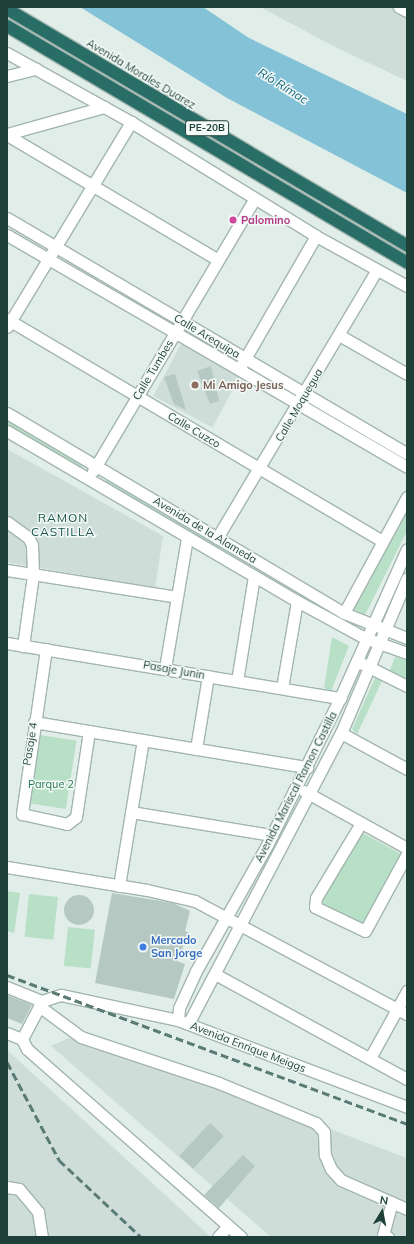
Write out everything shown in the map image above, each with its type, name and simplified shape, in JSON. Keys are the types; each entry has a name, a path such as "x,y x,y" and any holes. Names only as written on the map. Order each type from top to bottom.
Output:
{"highway":[{"name":"Avenida Morales Duarez","path":"7,9 407,246"},
{"name":"PE-20B","path":"7,26 407,263"}],"street":[{"path":"399,7 407,11"},
{"path":"7,52 131,122 254,200 407,286"},
{"path":"7,76 36,69"},
{"path":"7,134 104,107"},
{"path":"8,323 56,247 131,122"},
{"path":"7,134 92,187 218,260"},
{"name":"Calle Tumbes","path":"88,478 254,200"},
{"name":"Calle Arequipa","path":"7,218 407,454"},
{"name":"Calle Arequipa","path":"7,235 407,467"},
{"path":"239,370 316,236"},
{"name":"Calle Moquegua","path":"217,538 261,470 377,270"},
{"name":"Calle Cuzco","path":"8,323 137,396 382,541"},
{"path":"339,335 407,374"},
{"name":"Avenida de la Alameda","path":"7,413 344,612 371,626 407,638"},
{"name":"Avenida de la Alameda","path":"7,431 187,538 297,601 365,638 407,653"},
{"path":"344,612 407,497"},
{"path":"7,522 28,537 32,545 33,574 23,646"},
{"path":"165,668 187,538"},
{"name":"Avenida Mariscal Ramon Castilla","path":"178,1020 178,1008 196,971 228,917 307,767 340,698 365,638 407,549"},
{"path":"7,570 177,597"},
{"path":"237,681 254,576"},
{"name":"Avenida Mariscal Ramon Castilla","path":"188,1024 243,924 341,733 377,643 407,578"},
{"path":"282,688 297,601"},
{"name":"Pasaje Junin","path":"7,643 340,698"},
{"name":"Pasaje 4","path":"46,649 20,808 27,818 67,824 76,818 89,731"},
{"path":"355,661 407,686"},
{"path":"196,749 208,676"},
{"path":"34,722 307,767"},
{"path":"341,733 407,769"},
{"path":"119,886 143,740"},
{"path":"296,787 407,848"},
{"path":"131,812 272,835"},
{"path":"361,823 316,898 315,907 365,931 407,854"},
{"path":"7,867 119,886 195,901 243,924 402,1011"},
{"path":"215,974 407,1079"},
{"path":"7,987 41,1004 81,1037 219,1083 316,1123 324,1132 325,1156 331,1169 341,1180 407,1209"},
{"path":"370,1058 402,1011 407,991"},
{"name":"Avenida Enrique Meiggs","path":"41,1004 61,995 86,999 118,1010 178,1020 407,1107"},
{"path":"22,1039 41,1004"},
{"path":"7,1033 22,1039 27,1049 240,1237"},
{"path":"7,1187 19,1189 38,1212 42,1237"},
{"path":"385,1236 392,1202"},
{"path":"218,1237 228,1226"}],"shaded area":[{"path":"260,7 407,7 407,81 337,48"},
{"name":"Mi Amigo Jesus","path":"181,344 240,375 212,428 153,396"},
{"path":"7,449 163,536 155,588 7,562"},
{"path":"78,1034 407,1158 407,1237 271,1237 51,1046"},
{"path":"7,1050 211,1237 7,1237"}],"green space":[{"path":"7,415 86,461 81,468 7,424"},
{"path":"109,475 341,609 337,616 105,482"},
{"path":"407,509 407,531 365,615 352,608"},
{"path":"332,637 349,646 331,691 324,688"},
{"path":"395,657 407,660 407,680 389,672"},
{"path":"375,678 382,681 357,734 352,729"},
{"name":"Parque 2","path":"40,735 77,741 66,809 29,803"},
{"path":"361,832 402,855 363,926 322,903"},
{"path":"7,891 20,893 14,933 7,931"},
{"path":"29,894 58,897 53,940 25,937"},
{"path":"68,927 95,930 91,969 64,966"}],"water":[{"name":"Río Rímac","path":"80,7 203,7 249,38 407,114 407,193 227,98"}],"building":[{"path":"211,366 219,401 210,404 197,371"},
{"path":"175,374 186,410 174,404 164,377"},
{"name":"Mercado San Jorge","path":"112,893 173,903 190,911 185,931 189,933 177,961 185,964 174,999 95,983"},
{"path":"79,895 89,900 94,910 89,920 79,925 69,920 64,910 69,900"},
{"path":"7,995 32,1005 22,1024 7,1018"},
{"path":"210,1123 224,1136 193,1169 179,1156"},
{"path":"243,1155 255,1166 219,1208 204,1195"}],"railway":[{"path":"7,975 407,1124"},
{"path":"7,1062 59,1160 141,1237"}],"place":[{"name":"Palomino","path":"233,220"},
{"name":"Mi Amigo Jesus","path":"195,385"},
{"name":"Mercado San Jorge","path":"143,947"}],"district":[{"name":"RAMON CASTILLA","path":"63,525"}]}
